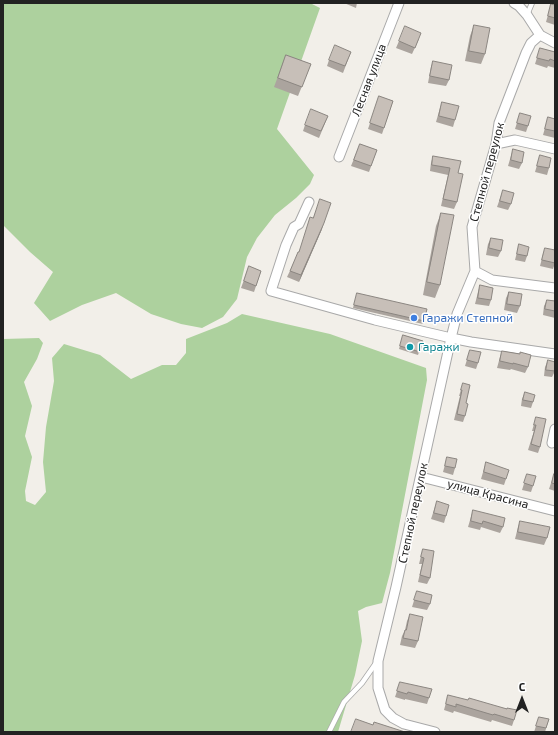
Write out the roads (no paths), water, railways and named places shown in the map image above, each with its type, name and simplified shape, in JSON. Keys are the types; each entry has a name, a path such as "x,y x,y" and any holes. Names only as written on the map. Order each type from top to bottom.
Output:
{"street":[{"name":"Лесная улица","path":"339,157 399,3"},
{"path":"514,3 528,15 540,35 555,43"},
{"name":"Степной переулок","path":"435,732 404,724 393,718 385,710 378,688 378,661 421,476 450,338 457,314 475,271 472,227 496,144 499,123 526,53 531,43 540,35"},
{"path":"496,144 515,140 555,149"},
{"path":"308,202 299,224 294,227 289,239 271,291 374,320 450,338 555,354"},
{"path":"475,271 492,280 555,288"},
{"path":"552,443 555,428"},
{"name":"улица Красина","path":"421,476 555,511"}],"lane":[{"path":"528,15 532,3"},
{"path":"329,732 344,702 362,683 378,661"}],"place":[{"name":"Гаражи Степной","path":"414,318"},
{"name":"Гаражи","path":"410,347"}]}
